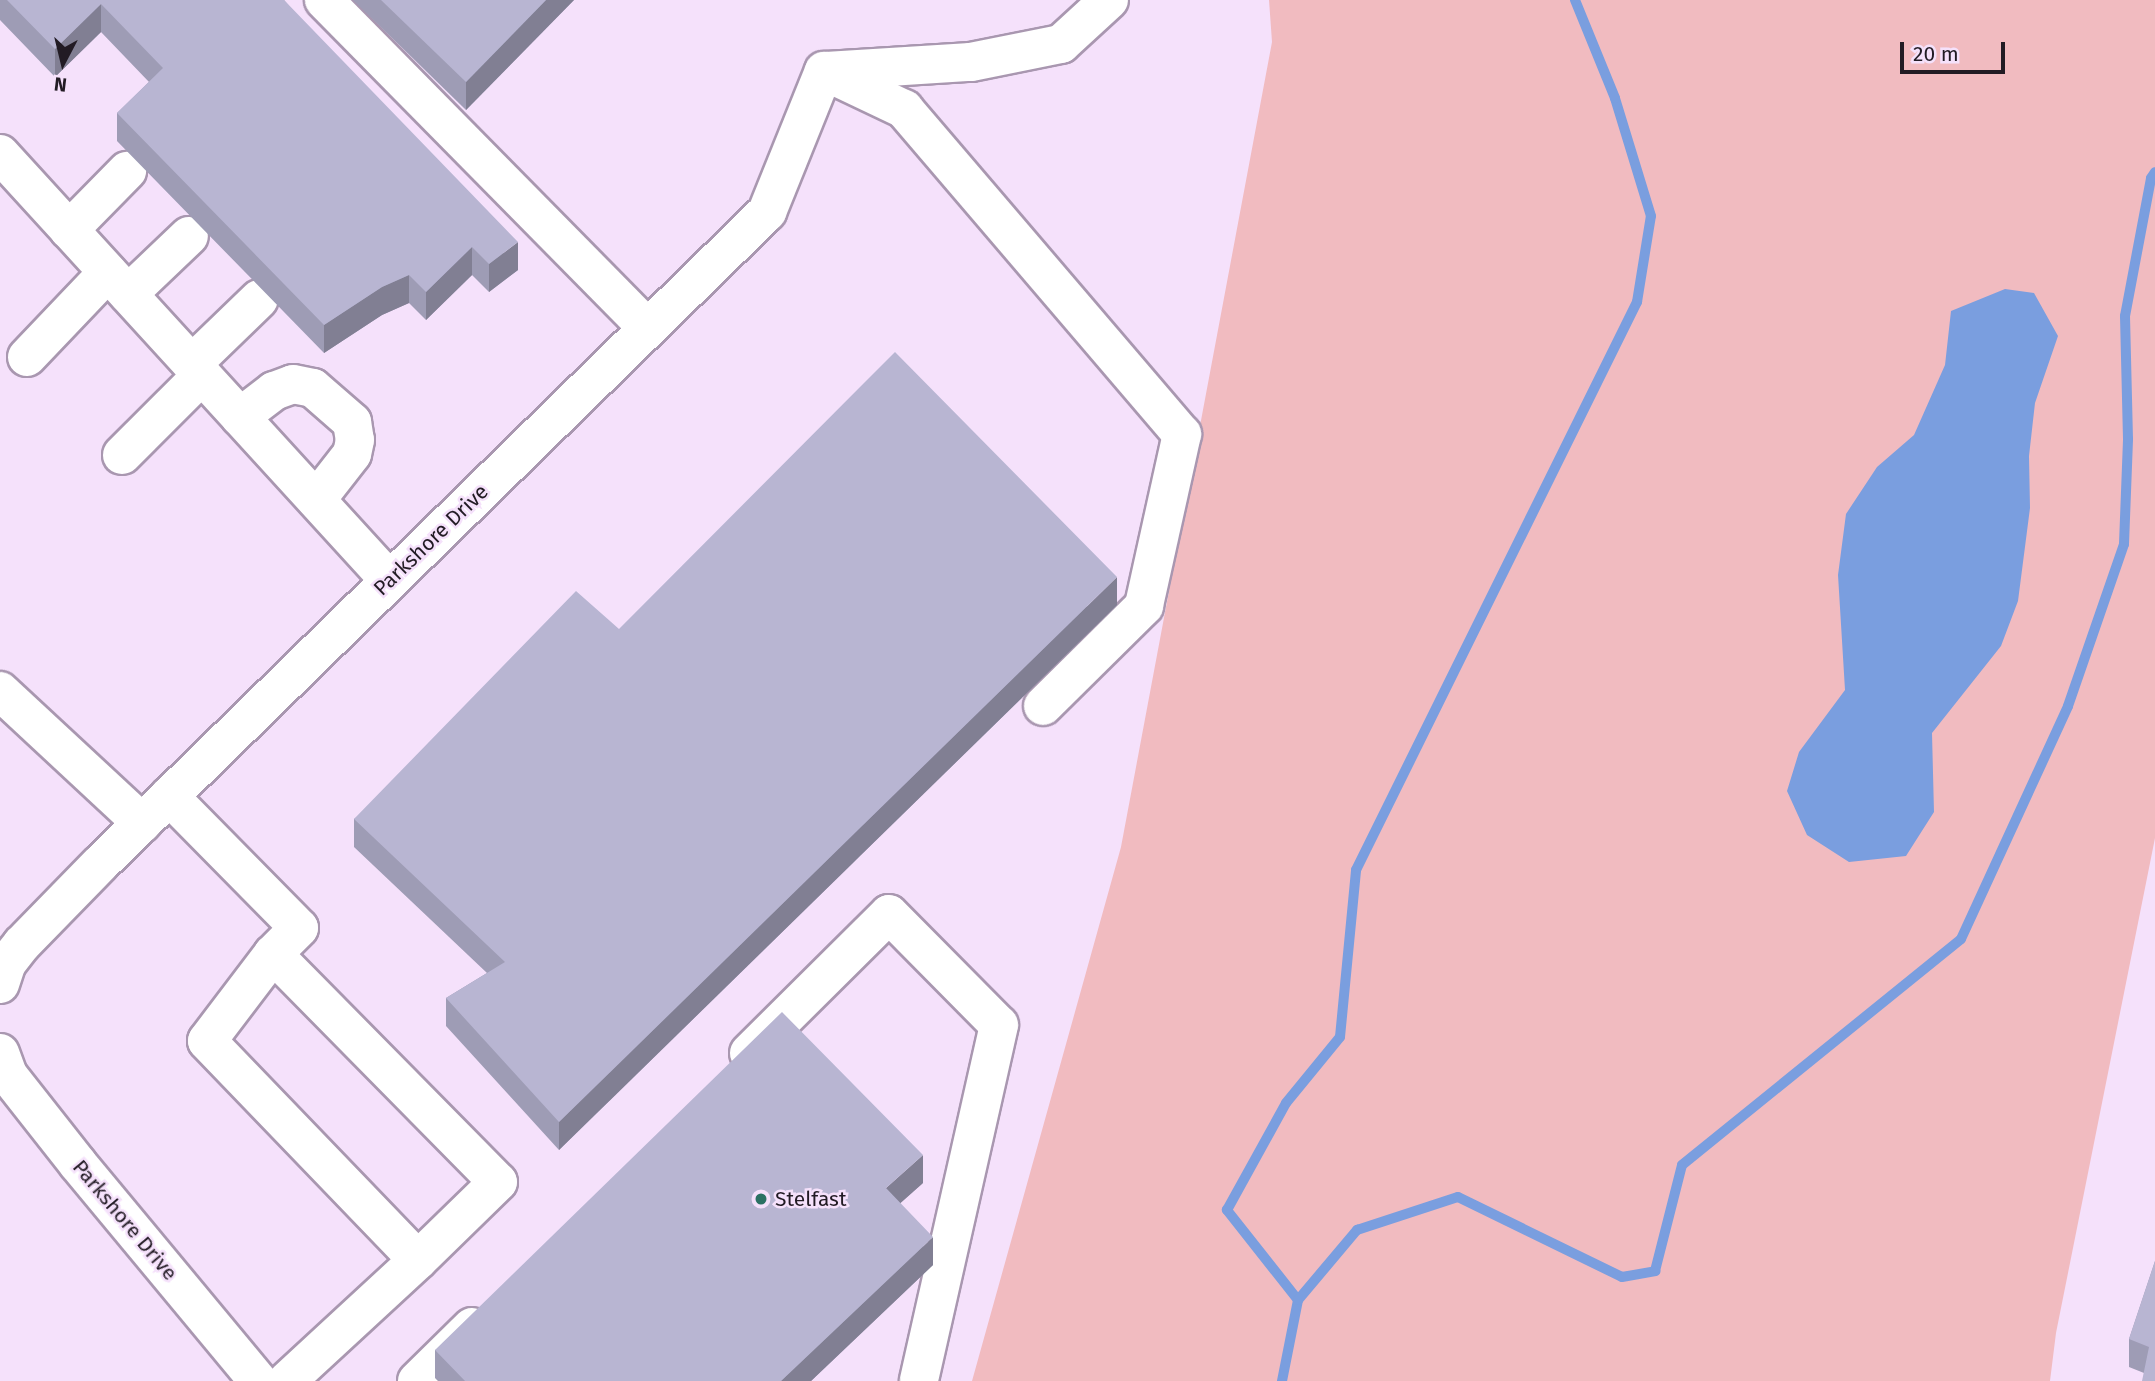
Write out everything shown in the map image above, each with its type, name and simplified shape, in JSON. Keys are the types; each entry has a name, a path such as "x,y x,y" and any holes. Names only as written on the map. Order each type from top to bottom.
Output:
{"street":[{"path":"324,0 649,328"},
{"path":"824,71 971,62 1061,44 1109,0"},
{"path":"824,71 904,109 1182,434 1144,606 1043,706"},
{"name":"Parkshore Drive","path":"0,984 7,963 22,944 142,823 767,212 824,71"},
{"path":"6,170 69,230 390,581"},
{"path":"69,230 127,170"},
{"path":"27,357 118,283 189,236"},
{"path":"121,455 259,299"},
{"path":"240,417 274,391 293,384 313,388 352,422 355,440 352,454 316,500"},
{"path":"0,691 142,823"},
{"path":"169,796 299,928 273,954 208,1041 418,1259"},
{"path":"722,1079 889,914 999,1025 919,1381"},
{"path":"273,954 498,1182 286,1381"},
{"name":"Parkshore Drive","path":"0,1053 8,1075 78,1164 258,1381"},
{"path":"417,1381 496,1303"}],"shaded area":[{"path":"1269,0 2155,0 2155,838 2056,1333 2050,1381 972,1381 1121,847 1272,42"}],"water":[{"path":"2005,289 2034,293 2058,336 2035,403 2029,456 2030,508 2018,601 2001,646 1932,733 1934,812 1906,856 1849,862 1807,835 1787,791 1799,752 1845,690 1838,575 1846,514 1877,467 1914,435 1945,365 1951,311"}],"building":[{"path":"7,0 284,0 518,242 489,264 472,247 426,292 409,275 382,287 324,325 117,113 163,68 101,4 55,49"},
{"path":"381,0 546,0 466,82"},
{"path":"895,352 1117,577 559,1122 446,998 505,962 354,819 576,591 619,629"},
{"name":"Stelfast","path":"782,1012 923,1155 886,1188 933,1237 781,1381 465,1381 435,1350"},
{"path":"2155,1261 2155,1381 2142,1381 2149,1347 2129,1339"}],"waterway":[{"path":"1298,1300 1227,1210 1286,1103 1340,1037 1356,870 1637,302 1651,216 1615,98 1575,0"},
{"path":"1282,1381 1298,1300 1357,1230 1458,1197 1622,1277 1655,1271 1682,1165 1961,939 2068,706 2124,544 2128,439 2125,316 2151,178 2155,172"}],"place":[{"name":"Stelfast","path":"761,1199"}]}
